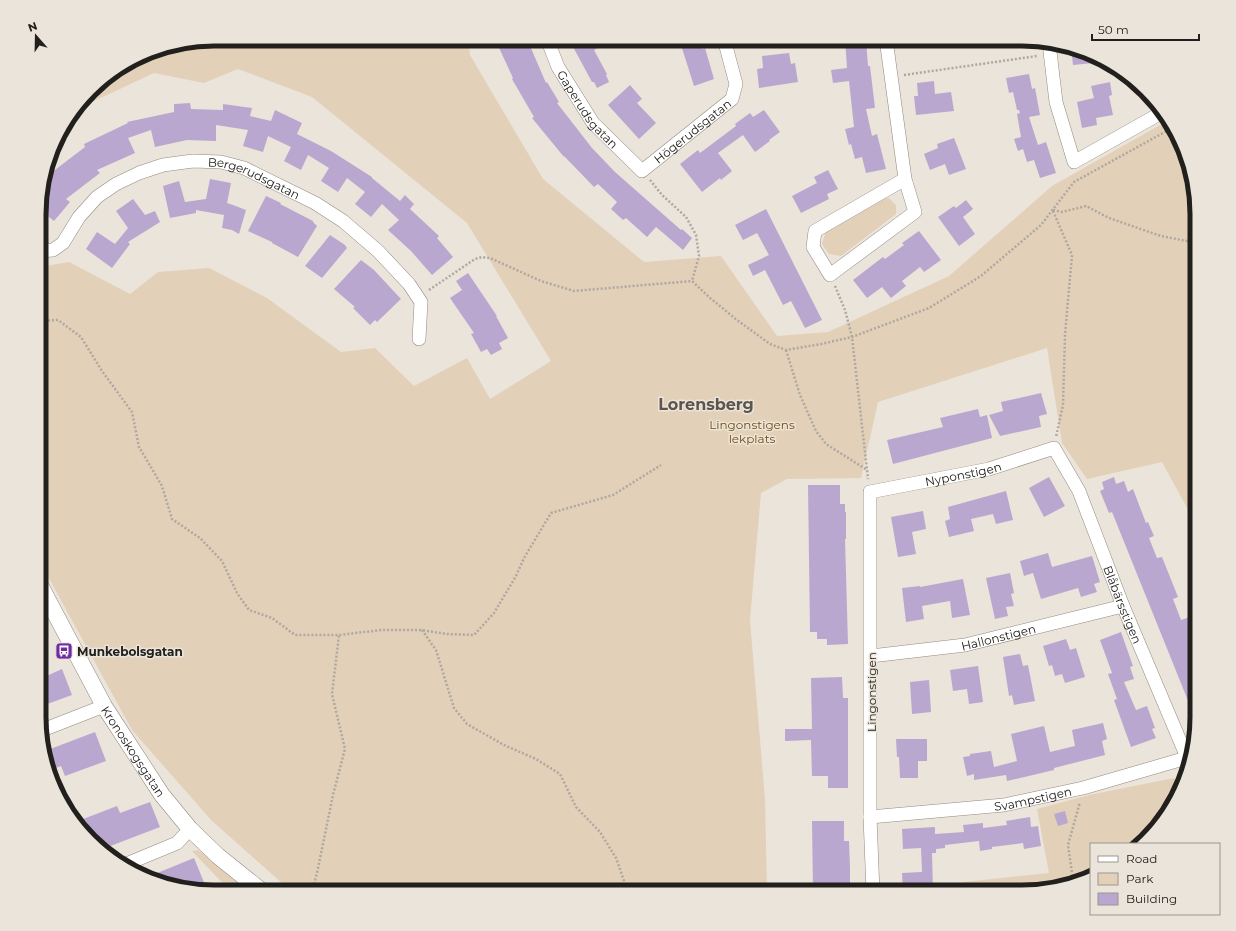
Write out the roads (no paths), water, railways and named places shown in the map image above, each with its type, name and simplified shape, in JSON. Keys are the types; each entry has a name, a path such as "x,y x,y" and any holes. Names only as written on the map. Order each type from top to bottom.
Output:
{"street":[{"name":"Gaperudsgatan","path":"550,46 558,67 593,123 642,171"},
{"name":"Högerudsgatan","path":"642,171 732,99 736,84 726,46"},
{"path":"887,46 905,179 915,212 830,275 812,247 815,231 905,179"},
{"path":"1049,48 1056,102 1074,162 1157,115"},
{"name":"Bergerudsgatan","path":"46,251 53,250 63,244 79,216 97,197 116,184 138,173 163,165 193,161 221,162 244,168 315,203 343,221 378,251 409,284 420,302 419,339"},
{"name":"Nyponstigen","path":"870,492 989,469 1054,448"},
{"name":"Blåbärsstigen","path":"1054,448 1079,491 1123,606 1186,754"},
{"name":"Lingonstigen","path":"870,492 870,817 873,885"},
{"name":"Kronoskogsgatan","path":"46,595 104,706 162,796 190,829 218,856 254,885"},
{"name":"Hallonstigen","path":"871,656 965,645 1123,606"},
{"path":"46,729 104,706"},
{"name":"Svampstigen","path":"870,817 1004,805 1083,788 1184,760"},
{"path":"130,863 177,843 190,829"}],"place":[{"name":"Munkebolsgatan","path":"64,651"}],"district":[{"name":"Lorensberg","path":"706,404"}],"park label":[{"name":"Lingonstigens lekplats","path":"752,431"}]}
